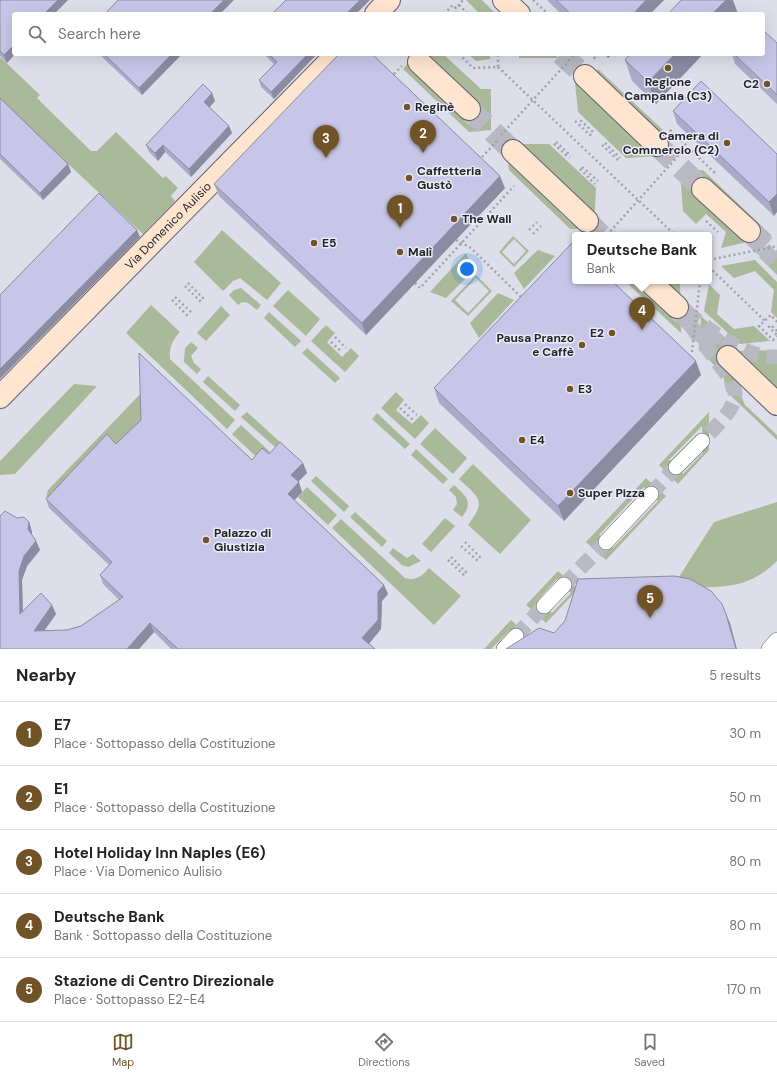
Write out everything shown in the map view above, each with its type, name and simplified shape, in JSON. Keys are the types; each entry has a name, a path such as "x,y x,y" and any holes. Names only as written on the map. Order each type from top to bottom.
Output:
{"main road":[{"path":"378,12 389,0"},
{"path":"504,0 517,12"},
{"name":"Via Domenico Aulisio","path":"0,397 335,56"},
{"path":"419,62 469,109"},
{"path":"593,71 657,145"},
{"path":"514,152 587,221"},
{"path":"711,183 748,231"},
{"path":"652,284 677,307"},
{"path":"728,357 777,404"}],"street":[{"path":"676,467 702,441"},
{"path":"606,542 651,494"},
{"path":"544,606 564,585"},
{"path":"504,649 516,636"},
{"path":"769,649 777,640"}],"path":[{"path":"446,12 453,5 456,8 463,0"},
{"path":"533,0 546,12"},
{"path":"459,5 466,12"},
{"path":"461,56 473,68 498,67 672,232"},
{"path":"498,56 498,67"},
{"path":"482,157 573,56"},
{"path":"590,56 593,71"},
{"path":"575,121 590,135 593,132 578,118"},
{"path":"664,124 687,146 711,183"},
{"path":"555,143 570,157"},
{"path":"604,144 619,159"},
{"path":"610,232 687,146"},
{"path":"581,168 596,182"},
{"path":"415,283 420,288 514,186"},
{"path":"706,220 718,232"},
{"path":"529,230 537,222"},
{"path":"533,234 541,226"},
{"path":"456,240 471,248 524,301 530,295"},
{"path":"712,259 777,246"},
{"path":"712,270 764,321"},
{"path":"188,283 205,300"},
{"path":"692,352 700,284"},
{"path":"185,286 202,303"},
{"path":"175,297 192,313"},
{"path":"172,300 189,317"},
{"path":"777,322 770,315 759,326 773,340 777,336 769,327 771,325 777,330"},
{"path":"335,337 346,348"},
{"path":"331,342 342,352"},
{"path":"405,404 417,415"},
{"path":"400,408 413,420"},
{"path":"465,542 481,558"},
{"path":"461,546 478,561"},
{"path":"448,560 466,574 451,557"}],"green space":[{"path":"466,0 482,0 494,12 478,12"},
{"path":"416,56 412,70 469,125 470,94 430,56 445,56 481,89 491,89 491,130 469,132 403,69"},
{"path":"470,56 490,56 490,59 476,61"},
{"path":"519,56 557,56 557,58 519,58"},
{"path":"0,57 40,95 37,98 91,151 97,151 116,132 163,178 166,176 178,188 171,196 175,201 143,234 0,100"},
{"path":"599,70 664,131 662,156 626,158 578,112 574,73"},
{"path":"506,144 549,144 596,188 594,229 570,229 509,170","holes":["514,152 534,155 585,204 587,221 570,222 519,172"]},
{"path":"703,170 772,236 721,248 726,232 706,214 696,224 683,211 680,172","holes":["703,189 757,231 733,232 703,204"]},
{"path":"222,230 281,283 267,300 240,278 233,281 223,291 194,262"},
{"path":"513,236 529,251 514,267 499,252","holes":["514,239 526,251 514,264 502,252"]},
{"path":"538,250 555,256 524,289 514,273"},
{"path":"466,253 473,271 446,298 430,292"},
{"path":"777,256 777,275 759,257"},
{"path":"755,260 777,282 777,318 771,312 774,290 755,271 734,278 721,266"},
{"path":"476,275 492,291 468,316 451,301","holes":["476,278 489,291 468,313 455,300"]},
{"path":"628,284 634,284 676,322 677,307 666,284 680,284 681,333"},
{"path":"709,284 720,295 717,314 734,329 754,326 770,341 740,344 704,311"},
{"path":"241,288 261,305 257,310 248,303 242,302 238,305 229,295 234,290"},
{"path":"288,290 320,319 306,336 273,306"},
{"path":"498,293 514,300 479,338 470,323"},
{"path":"151,305 180,332 172,344 170,359 235,420 227,429 126,333"},
{"path":"221,306 230,315 206,341 197,333"},
{"path":"269,312 301,341 295,347 264,318"},
{"path":"701,316 740,351 777,350 777,394 725,345 728,357 741,382 741,395 745,405 777,435 777,440 726,391 723,374 699,350"},
{"path":"326,325 335,333 327,342 342,357 351,348 359,356 345,372 311,341"},
{"path":"191,342 198,348 191,356 194,363 201,369 197,374 184,362 185,348"},
{"path":"307,348 340,378 335,383 302,353"},
{"path":"208,376 240,405 235,411 203,382"},
{"path":"74,384 97,386 15,474 0,475 0,461"},
{"path":"144,390 145,429 60,497 46,497 48,490"},
{"path":"396,392 404,400 396,410 412,424 421,415 429,423 415,439 381,408"},
{"path":"247,412 280,442 275,447 241,417"},
{"path":"709,412 709,450 678,484 659,465","holes":["702,426 703,453 683,474 669,460"]},
{"path":"377,413 410,444 405,449 372,419"},
{"path":"241,425 270,452 262,462 232,434"},
{"path":"435,428 467,458 453,474 420,444"},
{"path":"416,449 448,479 443,484 411,455"},
{"path":"473,464 531,520 500,554 468,525 474,517 479,504 476,495 459,479"},
{"path":"316,476 349,506 344,512 311,481"},
{"path":"646,478 666,496 606,560 586,542","holes":["644,487 658,501 613,548 599,535"]},
{"path":"454,485 465,496 468,503 466,512 462,517 453,510 457,504 456,497 449,490"},
{"path":"307,487 337,515 328,525 298,497"},
{"path":"777,502 777,561 765,571 741,583 728,586 672,588 714,522"},
{"path":"355,512 387,541 382,547 350,517"},
{"path":"445,518 455,526 431,552 422,544"},
{"path":"341,519 405,578 413,579 419,577 429,568 461,596 434,625 332,528"},
{"path":"393,548 407,558 413,554 421,561 408,567 402,565 389,553"},
{"path":"558,571 578,589 546,623 526,605","holes":["557,579 571,593 552,613 538,600"]},
{"path":"511,620 532,639 524,643 510,630 492,648 493,649 484,649"}],"building":[{"path":"0,0 58,0 46,12 12,12 12,47 4,55 0,51"},
{"path":"118,0 224,0 212,12 107,12"},
{"path":"286,0 360,0 348,12 274,12"},
{"path":"556,0 646,0 635,12 569,12"},
{"path":"681,0 726,0 714,12 670,12"},
{"name":"C2","path":"765,32 777,43 777,95 736,56 765,56"},
{"path":"106,56 170,56 139,88"},
{"path":"271,56 306,56 271,92 259,80 277,62"},
{"path":"337,56 374,56 500,176 362,323 214,184"},
{"path":"628,56 673,56 648,82 625,60"},
{"name":"Camera di Commercio (C2)","path":"701,81 777,154 777,194 769,202 673,111"},
{"path":"203,84 212,93 204,102 229,126 189,169 163,145 155,153 146,145"},
{"path":"0,98 68,164 40,193 0,154"},
{"path":"99,193 137,230 0,369 0,295"},
{"path":"572,243 572,284 615,284 696,361 558,506 434,388"},
{"name":"Palazzo di Giustizia","path":"139,353 252,460 262,448 269,454 280,442 303,463 291,475 299,482 288,494 384,585 378,592 378,620 362,638 375,649 178,649 150,623 127,649 0,649 0,516 5,511 17,518 24,517 29,522 28,529 36,541 24,556 19,571 20,614 41,593 52,605 34,631 67,630 81,626 123,597 100,575 112,562 46,499 107,434 116,444 141,420"},
{"path":"674,576 690,579 711,591 722,604 736,649 506,649 539,628 554,633 565,621 578,579"}],"tunnel":[{"path":"563,56 585,76"},
{"path":"469,109 513,151"},
{"path":"657,145 703,189"},
{"path":"587,221 598,232"},
{"path":"749,231 777,265"},
{"path":"749,231 777,258"},
{"path":"677,307 728,376 735,392 733,403 726,415 702,441"},
{"path":"677,307 728,357"},
{"path":"686,313 740,348 764,356 777,357"},
{"path":"651,494 676,467"},
{"path":"564,585 606,542"},
{"path":"516,636 544,606"}],"place":[{"name":"Regione Campania (C3)","path":"668,68"},
{"name":"C2","path":"767,84"},
{"name":"Reginè","path":"407,107"},
{"name":"Camera di Commercio (C2)","path":"727,143"},
{"name":"E1","path":"423,153"},
{"name":"Hotel Holiday Inn Naples (E6)","path":"326,158"},
{"name":"Caffetteria Gustò","path":"409,178"},
{"name":"The Wall","path":"454,219"},
{"name":"E7","path":"400,228"},
{"name":"E5","path":"314,243"},
{"name":"Malì","path":"400,252"},
{"name":"Deutsche Bank","path":"642,330"},
{"name":"E2","path":"612,333"},
{"name":"Pausa Pranzo e Caffè","path":"582,345"},
{"name":"E3","path":"570,389"},
{"name":"E4","path":"522,440"},
{"name":"Super Pizza","path":"570,493"},
{"name":"Palazzo di Giustizia","path":"206,540"},
{"name":"Stazione di Centro Direzionale","path":"650,618"}]}
